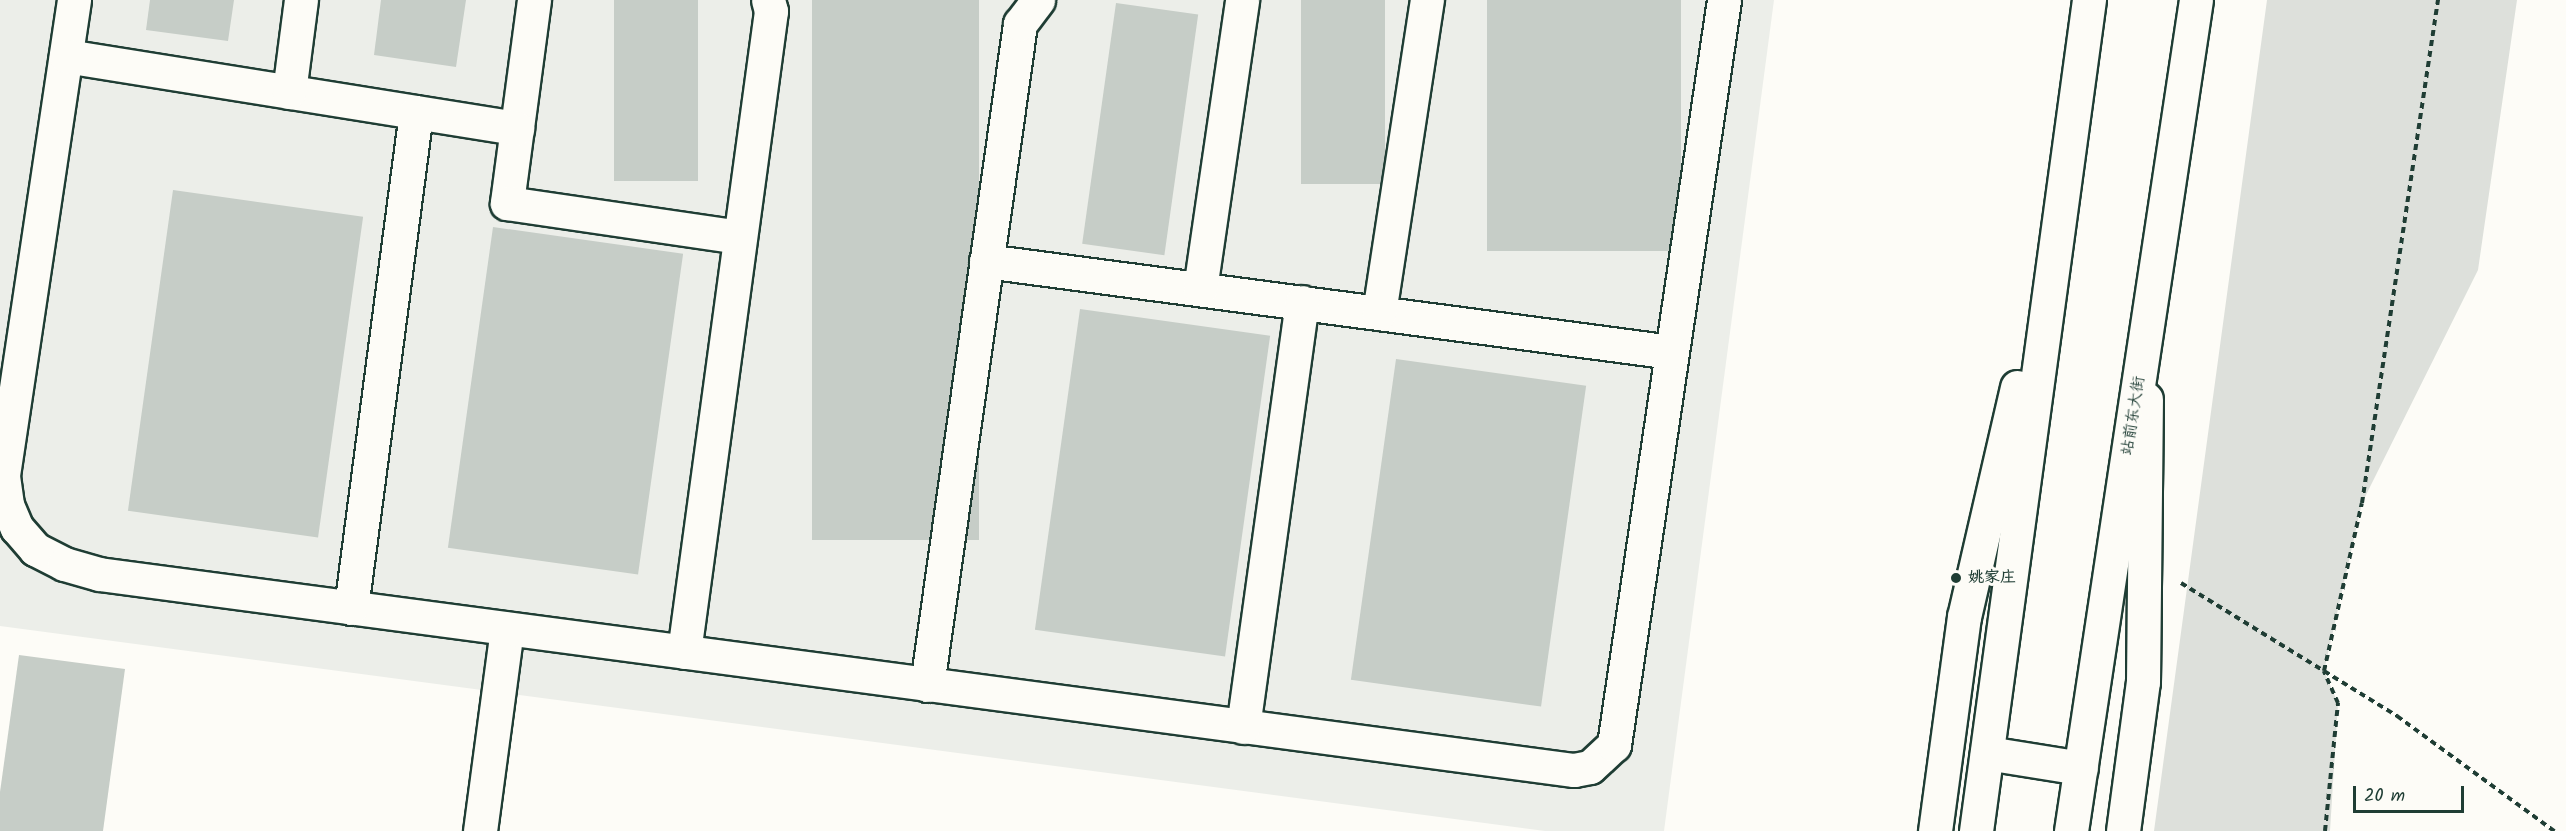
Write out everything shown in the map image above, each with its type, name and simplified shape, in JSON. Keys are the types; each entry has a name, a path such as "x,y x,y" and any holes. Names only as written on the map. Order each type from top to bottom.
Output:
{"street":[{"path":"74,0 3,476 7,505 17,528 35,549 64,564 99,574 1243,728 1574,770 1590,767 1614,746 1724,0"},
{"path":"289,92 301,0"},
{"path":"534,0 507,203 740,237"},
{"path":"684,652 771,11 768,0"},
{"path":"927,685 1020,24 1038,0"},
{"path":"1200,289 1242,0"},
{"path":"1379,313 1427,0"},
{"path":"1976,831 2089,0"},
{"name":"站前东大街","path":"2071,831 2196,0"},
{"path":"66,56 517,128"},
{"path":"351,608 416,111"},
{"path":"1935,831 1964,617 2063,189"},
{"path":"986,261 1672,352"},
{"path":"1243,728 1302,302"},
{"path":"2123,831 2144,682 2147,326"},
{"path":"480,831 507,629"},
{"path":"1987,753 2081,768"}],"path":[{"path":"2325,831 2338,703 2324,672 2362,503 2438,0"},
{"path":"2144,560 2397,716 2554,831"}],"shaded area":[{"path":"0,0 1774,0 1664,831 1545,831 0,626"},
{"path":"2267,0 2517,0 2478,270 2362,503 2324,671 2338,703 2330,831 2154,831"}],"building":[{"path":"150,0 234,0 228,41 146,30"},
{"path":"381,0 466,0 456,67 374,55"},
{"path":"614,0 698,0 698,181 614,181"},
{"path":"812,0 979,0 979,540 812,540"},
{"path":"1301,0 1385,0 1385,184 1301,184"},
{"path":"1487,0 1681,0 1681,251 1487,251"},
{"path":"1116,3 1198,15 1164,255 1082,244"},
{"path":"173,190 363,217 318,538 128,511"},
{"path":"493,227 683,254 638,575 448,548"},
{"path":"1080,309 1270,336 1225,657 1035,630"},
{"path":"1396,359 1586,386 1541,707 1351,680"},
{"path":"19,655 125,669 103,831 0,831 0,792"}],"place":[{"name":"姚家庄","path":"1956,578"}]}
